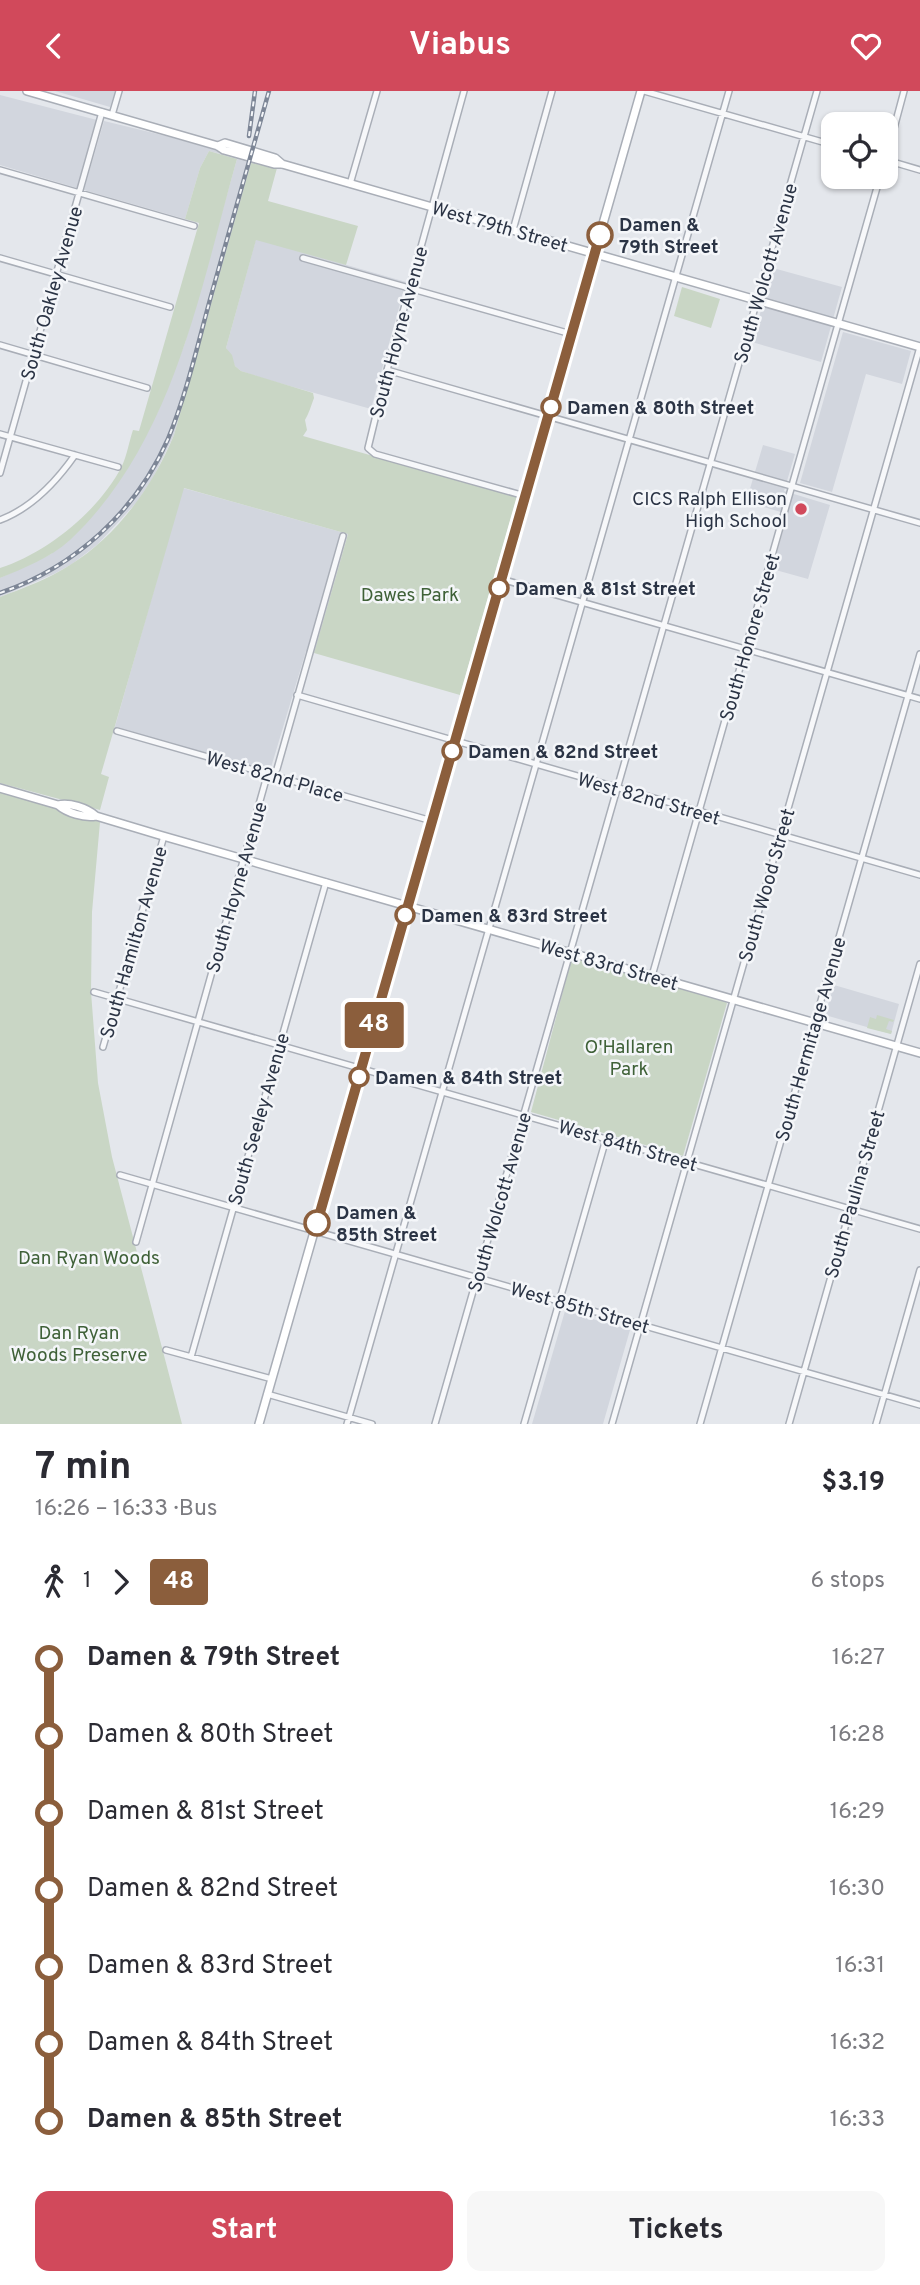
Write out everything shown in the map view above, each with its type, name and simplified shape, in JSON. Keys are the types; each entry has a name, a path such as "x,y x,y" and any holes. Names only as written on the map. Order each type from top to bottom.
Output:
{"street":[{"path":"112,115 119,91"},
{"path":"351,184 377,91"},
{"name":"South Hoyne Avenue","path":"464,91 387,370 368,443 369,451 525,496"},
{"path":"513,230 552,91"},
{"path":"258,1424 642,91 821,142"},
{"path":"348,1421 729,91"},
{"name":"South Wolcott Avenue","path":"435,1424 817,91"},
{"path":"898,114 904,91"},
{"name":"West 79th Street","path":"31,92 218,146 224,150 282,164 920,347"},
{"name":"South Oakley Avenue","path":"0,473 102,112"},
{"path":"898,163 920,170"},
{"path":"0,170 194,226"},
{"name":"South Honore Street","path":"652,976 877,189"},
{"path":"0,258 170,307"},
{"path":"303,258 571,334"},
{"path":"0,345 147,388"},
{"name":"South Wood Street","path":"612,1424 920,347"},
{"path":"387,370 920,523"},
{"path":"0,434 118,467"},
{"path":"0,520 43,493 64,472 75,455"},
{"name":"South Hoyne Avenue","path":"136,1242 265,783 278,769 343,536"},
{"path":"502,579 920,699"},
{"name":"South Hermitage Avenue","path":"701,1424 920,654"},
{"name":"West 82nd Street","path":"297,695 920,875"},
{"name":"West 82nd Place","path":"117,731 432,821"},
{"name":"West 83rd Street","path":"0,788 58,805 65,803 91,811 96,816 164,836 920,1053"},
{"name":"South Hamilton Avenue","path":"103,1047 164,836"},
{"name":"South Seeley Avenue","path":"191,1357 326,882"},
{"name":"South Paulina Street","path":"789,1424 920,964"},
{"name":"West 84th Street","path":"94,992 920,1229"},
{"path":"524,1424 606,1139"},
{"name":"West 85th Street","path":"120,1175 920,1405"},
{"path":"876,1424 920,1270"},
{"path":"166,1350 272,1379"},
{"path":"267,1394 348,1421 372,1424"}],"shaded area":[{"path":"55,91 115,91 110,107"},
{"path":"0,95 97,120 77,188 0,165"},
{"path":"104,121 166,136 236,158 209,151 200,168 185,219 84,190"},
{"path":"237,159 251,163 174,435 154,476 137,502 97,545 54,574 0,597 0,578 51,554 88,520 117,484 146,435 185,343"},
{"path":"256,239 406,282 371,409 265,379 241,371 235,366 226,348"},
{"path":"773,268 842,287 821,362 752,342"},
{"path":"843,332 911,351 902,384 866,374 832,492 800,483"},
{"name":"CICS Ralph Ellison High School","path":"763,445 795,454 784,491 830,505 808,579 772,569 788,514 746,502"},
{"path":"183,488 348,534 314,653 306,651 269,774 114,730"},
{"path":"834,985 899,1004 891,1034 825,1015"},
{"path":"565,1311 630,1330 603,1424 532,1424"}],"green space":[{"path":"209,151 237,159 195,311 159,411 135,457 106,501 70,540 45,557 0,578 0,568 36,552 86,514 112,483 122,466 133,430 139,431 199,223 185,219 200,168"},
{"name":"Dawes Park","path":"251,163 277,168 268,201 358,226 346,265 256,240 226,348 232,355 235,366 241,371 313,393 314,398 305,420 307,430 303,436 517,497 460,695 314,653 348,534 184,488 101,774 109,777 100,810 0,783 0,597 53,575 87,553 118,525 156,473 174,435"},
{"path":"682,287 720,299 711,328 674,316"},
{"name":"Dan Ryan Woods Preserve","path":"0,792 100,822 92,912 91,992 98,1083 112,1157 182,1424 0,1424"},
{"name":"O'Hallaren Park","path":"578,957 727,1003 683,1156 531,1112 571,961"},
{"path":"877,1015 894,1020 889,1021 886,1029 892,1031 891,1034 867,1028 870,1017 876,1019"}],"railway":[{"path":"249,136 255,91"},
{"path":"0,593 53,568 100,534 121,513 155,466 175,422 187,386 269,91"}],"bus line":[{"name":"48","path":"317,1223 600,235"}],"place":[{"name":"Damen & 79th Street","path":"600,235"},
{"name":"Damen & 80th Street","path":"551,407"},
{"name":"CICS Ralph Ellison High School","path":"801,509"},
{"name":"Damen & 81st Street","path":"499,588"},
{"name":"Damen & 82nd Street","path":"452,751"},
{"name":"Damen & 83rd Street","path":"405,915"},
{"name":"Damen & 84th Street","path":"359,1077"},
{"name":"Damen & 85th Street","path":"317,1223"}],"park label":[{"name":"Dan Ryan Woods","path":"89,1257"}]}
